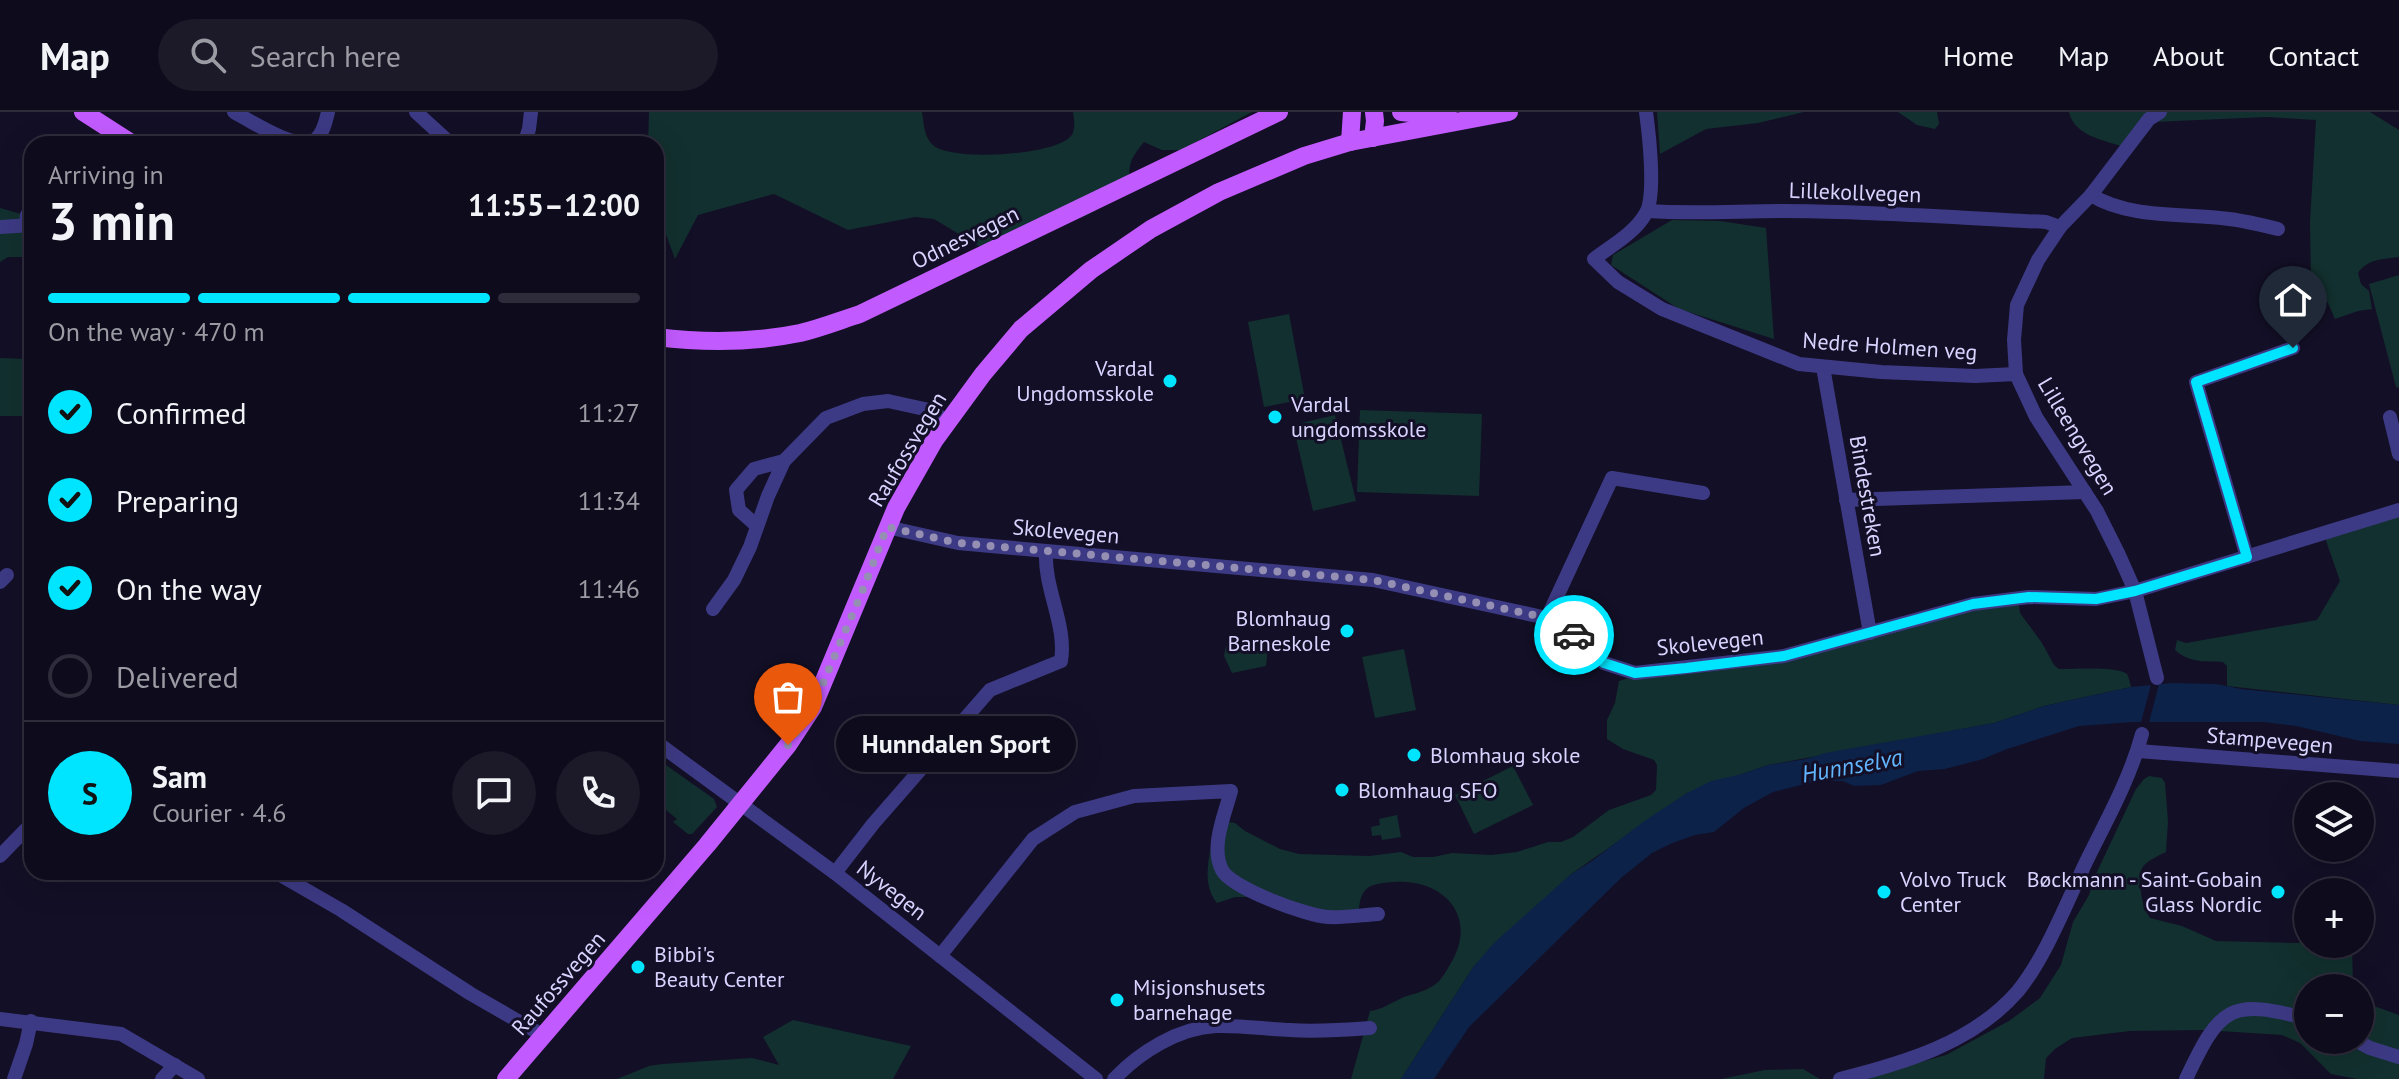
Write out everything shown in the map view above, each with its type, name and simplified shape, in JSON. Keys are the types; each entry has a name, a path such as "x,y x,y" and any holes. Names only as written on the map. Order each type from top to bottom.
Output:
{"main road":[{"path":"83,112 120,136"},
{"name":"Odnesvegen","path":"664,338 713,342 759,340 804,332 860,314 1279,112"},
{"path":"1350,142 1352,112"},
{"path":"1373,138 1374,112"},
{"path":"1401,112 1472,119"},
{"name":"Raufossvegen","path":"506,1079 788,745 813,707 887,527 928,451 1021,329 1091,270 1151,229 1219,192 1304,156 1350,142 1509,112"}],"street":[{"path":"234,112 278,136"},
{"path":"317,136 328,112"},
{"path":"416,112 442,136"},
{"path":"527,136 531,112"},
{"path":"1646,112 1650,145 1648,211"},
{"name":"Lilleengvegen","path":"2157,678 2135,591 2085,492 2036,417 2016,374 2014,340 2017,305 2038,260 2060,227 2091,195 2149,119 2160,112"},
{"path":"2091,195 2104,203 2135,211 2232,219 2278,229"},
{"name":"Lillekollvegen","path":"1648,211 1784,211 1927,216 2046,222 2060,227"},
{"name":"Nedre Holmen veg","path":"1648,211 1634,228 1594,259 1618,282 1662,309 1799,364 1975,376 2016,374"},
{"path":"0,227 24,225"},
{"path":"2247,557 2196,382 2293,348"},
{"name":"Bindestreken","path":"1823,367 1870,633"},
{"path":"713,609 734,580 784,461 826,418 863,404 888,401 929,410 948,422"},
{"path":"2390,417 2399,454"},
{"path":"757,526 739,510 736,490 754,469 784,461"},
{"path":"1547,618 1612,478 1703,493"},
{"path":"1846,500 2085,492"},
{"name":"Skolevegen","path":"887,527 958,543 1373,580 1547,618 1572,634 1604,663 1635,673 1784,656 1973,604 2029,597 2096,599 2135,591 2399,510"},
{"path":"835,873 873,824 990,690 1061,661 1063,645 1046,578 1046,552"},
{"path":"1840,1079 1892,1066 1959,1038 2018,991 2042,952 2123,785 2142,734"},
{"name":"Nyvegen","path":"664,748 835,873 1096,1079"},
{"name":"Stampevegen","path":"2138,751 2399,771"},
{"path":"940,956 1033,839 1075,812 1134,796 1231,791 1217,842 1221,869 1230,880 1307,914 1330,917 1378,914"},
{"path":"0,856 24,831"},
{"path":"289,880 544,1036"},
{"path":"2186,1079 2211,1031 2226,1015 2245,1008 2271,1009 2294,1015"},
{"path":"0,1019 121,1034 198,1079"},
{"path":"14,1079 31,1021"},
{"path":"1114,1079 1130,1063 1194,1029 1215,1026 1312,1031 1370,1028"},
{"path":"2374,1049 2399,1057"},
{"path":"162,1079 175,1065"}],"green space":[{"path":"649,112 922,112 926,135 934,146 961,154 982,155 1025,152 1061,143 1073,133 1073,112 1252,112 1181,150 1162,150 1144,142 1130,165 1130,191 1073,221 987,251 934,219 915,217 848,230 774,194 698,215 675,259 664,229 664,136 648,136"},
{"path":"1657,112 1804,112 1758,123 1706,129 1660,154"},
{"path":"1898,112 1937,112 1939,124 1935,129 1917,125"},
{"path":"2069,112 2370,112 2399,130 2399,257 2371,262 2358,273 2361,284 2369,291 2372,309 2335,319 2319,283 2311,282 2310,222 2316,120 2267,117 2153,122 2124,147 2083,132"},
{"path":"0,208 24,215 24,257 8,257 0,262"},
{"path":"1672,220 1720,221 1766,228 1774,339 1679,309 1611,265 1613,255"},
{"path":"2399,275 2399,388 2396,387 2369,284"},
{"path":"1289,314 1305,399 1264,407 1248,322"},
{"path":"0,358 24,359 24,416 0,416"},
{"path":"1360,410 1482,414 1479,496 1357,492"},
{"path":"1335,415 1356,501 1313,511 1293,425"},
{"path":"2399,508 2399,705 2227,686 2227,666 2223,662 2192,659 2175,650 2177,640 2186,643 2317,620 2340,581 2323,532"},
{"path":"2018,598 2020,613 2059,669 2122,671 2127,674 2131,687 2044,706 1994,723 1768,765 1687,793 1570,875 1474,966 1401,1079 1351,1079 1370,1011 1433,986 1451,963 1459,946 1461,930 1451,903 1427,886 1411,882 1383,883 1365,891 1358,920 1253,897 1235,897 1217,903 1211,894 1208,863 1216,820 1235,823 1280,849 1299,854 1369,856 1401,852 1413,857 1452,853 1491,855 1561,842 1573,837 1609,810 1651,795 1656,790 1657,765 1654,760 1623,749 1607,739 1607,720 1615,703 1619,681 1805,647"},
{"path":"1261,639 1268,647 1266,666 1232,673 1224,656 1226,646"},
{"path":"1404,649 1416,710 1375,718 1362,657"},
{"path":"664,764 714,799 717,807 692,834 673,822 677,819 664,808"},
{"path":"1513,766 1533,805 1474,834 1455,795"},
{"path":"2149,776 2162,778 2165,783 2168,821 2166,852 2143,866 2140,876 2142,899 2150,918 2182,926 2216,941 2294,943 2294,958 2352,958 2353,974 2294,974 2294,1040 2282,1035 2204,1030 2130,1031 2072,1038 2046,1058 2044,1079 1860,1079 1946,1055 2009,1021 2040,998 2061,965 2073,922 2089,895 2136,789"},
{"path":"1397,815 1401,837 1382,840 1381,835 1372,836 1371,827 1380,825 1379,819"},
{"path":"2374,1006 2399,1015 2399,1079 2357,1079 2331,1074 2311,1054 2374,1054"},
{"path":"793,1020 911,1046 893,1079 617,1079 662,1064 752,1058 779,1065 763,1037"},
{"path":"1803,1069 1820,1079 1721,1079 1765,1070"}],"water":[{"name":"Hunnselva","path":"2172,683 2216,684 2399,705 2399,744 2360,741 2296,726 2263,722 2133,722 2079,726 1983,759 1945,769 1918,771 1881,785 1854,786 1843,781 1817,781 1773,792 1744,808 1714,832 1695,835 1652,853 1621,878 1469,1027 1434,1079 1401,1079 1474,966 1495,942 1570,875 1687,793 1711,781 1768,765 1994,723 2044,706 2131,687"}],"pier":[{"path":"2160,680 2148,726 2140,726 2152,681"}],"way so far":[{"path":"788,745 813,707 887,527 958,543 1373,580 1547,618 1574,635"}],"place":[{"name":"Vardal Ungdomsskole","path":"1170,381"},
{"name":"Vardal ungdomsskole","path":"1275,417"},
{"name":"Blomhaug Barneskole","path":"1347,631"},
{"name":"Hunndalen Sport","path":"788,745"},
{"name":"Blomhaug skole","path":"1414,755"},
{"name":"Blomhaug SFO","path":"1342,790"},
{"name":"Volvo Truck Center","path":"1884,892"},
{"name":"Bøckmann - Saint-Gobain Glass Nordic","path":"2278,892"},
{"name":"Bibbi's Beauty Center","path":"638,967"},
{"name":"Misjonshusets barnehage","path":"1117,1000"}],"route":[{"path":"1574,635 1604,663 1635,673 1686,668 1784,656 1973,604 2029,597 2096,599 2135,591 2247,557 2196,382 2293,348"}]}
